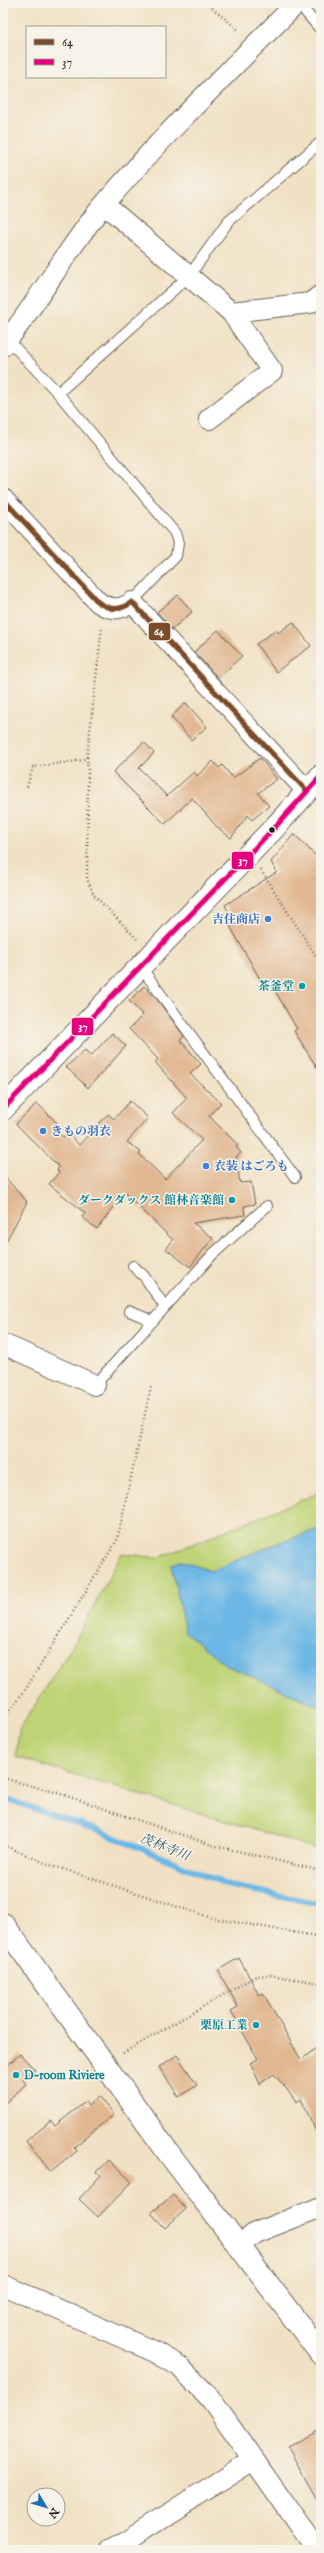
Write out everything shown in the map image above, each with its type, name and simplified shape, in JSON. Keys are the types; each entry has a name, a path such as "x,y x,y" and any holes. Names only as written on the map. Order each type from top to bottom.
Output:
{"street":[{"path":"5,343 62,259 104,205 162,140 298,3"},
{"path":"104,205 231,312 272,371 209,419"},
{"path":"231,312 310,303 321,295"},
{"path":"3,499 98,602 107,609 125,608 132,602 314,784 3,1109"},
{"path":"3,1344 95,1385"},
{"path":"3,1924 104,2064 239,2246 320,2351"},
{"path":"239,2246 255,2233 321,2206"},
{"path":"3,2285 155,2352 179,2366 210,2398 317,2550"},
{"path":"111,2550 253,2460"}],"lane":[{"path":"298,3 321,30"},
{"path":"58,393 189,276 228,222 321,142"},
{"path":"5,343 58,393 175,533 178,543 176,556 132,602"},
{"path":"140,966 295,1177"},
{"path":"95,1385 213,1254 267,1206"},
{"path":"133,1266 144,1276 165,1307"},
{"path":"129,1311 153,1321"}],"path":[{"path":"206,3 256,44"},
{"path":"107,609 99,636 86,757 88,771 87,879 94,895 139,941"},
{"path":"27,787 33,767 83,760 86,757"},
{"path":"256,870 261,870 321,964"},
{"path":"3,1719 26,1689 117,1540 151,1387"},
{"path":"3,1778 58,1793 212,1845 321,1871"},
{"path":"3,1845 45,1863 212,1918 321,1937"},
{"path":"104,2064 256,1976 270,1975 321,1983"}],"green space":[{"path":"321,1492 321,1528 273,1545 211,1571 181,1561 171,1565 178,1594 226,1665 321,1707 321,1850 16,1757 19,1730 73,1645 122,1553 158,1558"}],"water":[{"path":"321,1528 321,1707 226,1665 185,1632 171,1564 181,1561 211,1571 273,1545"}],"building":[{"path":"178,595 192,612 172,629 157,612"},
{"path":"293,622 311,646 276,672 256,644 276,630 278,633"},
{"path":"218,630 242,656 218,678 194,652"},
{"path":"186,703 207,727 191,740 171,717"},
{"path":"144,742 154,753 139,768 167,796 194,772 197,776 213,761 219,768 222,765 233,778 260,758 277,779 258,793 269,806 252,820 248,815 231,838 217,827 192,798 165,824 113,772"},
{"path":"294,834 321,861 321,1074 294,1031 297,1029 270,982 264,986 226,919 231,916 225,905 277,872 271,862"},
{"path":"144,986 156,998 184,1036 180,1040 201,1064 190,1074 221,1103 209,1116 238,1145 236,1147 241,1153 236,1157 240,1183 251,1182 255,1204 244,1206 245,1215 193,1223 213,1238 190,1267 166,1249 173,1240 125,1193 97,1229 82,1217 85,1213 49,1184 59,1172 57,1170 59,1167 16,1124 37,1103 57,1123 53,1127 63,1137 68,1133 79,1145 108,1114 114,1119 130,1101 148,1118 127,1142 141,1152 139,1154 165,1179 202,1140 173,1113 187,1098 155,1062 158,1059 129,1029 143,1015 129,1001"},
{"path":"112,1033 126,1046 88,1088 66,1067 85,1050 91,1056"},
{"path":"3,1175 27,1202 3,1247"},
{"path":"239,1958 259,1995 263,1993 301,2060 321,2044 321,2142 301,2099 297,2102 274,2074 260,2084 250,2063 258,2059 231,2011 238,2007 218,1970"},
{"name":"D-room Riviere","path":"20,2054 35,2070 23,2080 26,2084 3,2105 3,2069"},
{"path":"177,2055 197,2085 179,2097 159,2067"},
{"path":"99,2096 114,2114 74,2147 77,2151 51,2172 26,2141 51,2121 55,2126 85,2102 88,2106"},
{"path":"109,2160 132,2182 98,2217 79,2199 101,2175 97,2172"},
{"path":"173,2195 186,2209 165,2228 151,2213"},
{"path":"321,2430 321,2507 288,2447"}],"waterway":[{"name":"茂林寺川","path":"3,1798 94,1829 231,1886 321,1904"}],"transit line":[{"name":"64","path":"3,499 98,602 111,608 124,607 132,602 307,791"},
{"name":"37","path":"3,1109 276,826 321,776"}],"place":[{"name":"吉住商店","path":"268,919"},
{"name":"茶釜堂","path":"302,986"},
{"name":"きもの羽衣","path":"43,1131"},
{"name":"衣装 はごろも","path":"206,1166"},
{"name":"ダークダックス 館林音楽館","path":"232,1200"},
{"name":"栗原工業","path":"256,2025"},
{"name":"D-room Riviere","path":"16,2075"}]}
